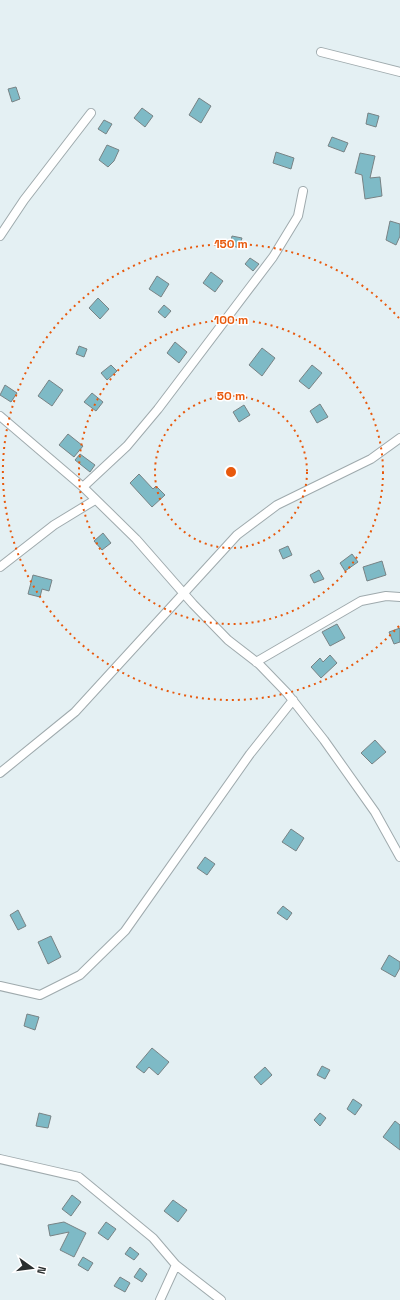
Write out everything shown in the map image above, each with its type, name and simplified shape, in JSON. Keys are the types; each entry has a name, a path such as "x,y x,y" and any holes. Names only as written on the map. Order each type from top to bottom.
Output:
{"street":[{"path":"321,52 400,72"},
{"path":"0,236 24,200 91,113"},
{"path":"83,487 127,446 158,409 268,263 298,216 303,191"},
{"path":"0,416 83,487 136,539 182,593 228,640 256,662 292,700 324,740 375,812 400,856"},
{"path":"0,772 75,712 182,593 237,535 277,505 371,459 400,438"},
{"path":"0,567 54,525 95,500"},
{"path":"256,662 361,601 386,596 400,597"},
{"path":"0,986 40,995 80,975 103,954 124,931 250,754 292,700"},
{"path":"0,1159 79,1177 153,1238 176,1265 221,1300"},
{"path":"160,1300 176,1265"}],"building":[{"path":"16,87 20,99 12,102 8,89"},
{"path":"199,98 211,106 201,123 189,115"},
{"path":"142,108 153,116 145,127 134,118"},
{"path":"368,113 379,116 376,127 366,124"},
{"path":"104,120 112,124 106,134 98,129"},
{"path":"332,137 348,143 344,152 328,146"},
{"path":"107,145 119,150 114,161 108,167 99,160"},
{"path":"276,152 294,158 291,169 273,163"},
{"path":"360,153 375,156 370,178 380,177 382,196 365,199 362,175 355,173"},
{"path":"390,221 400,224 400,236 396,245 386,240"},
{"path":"232,236 242,238 239,248 230,245"},
{"path":"250,258 259,264 253,271 245,264"},
{"path":"211,272 223,281 215,292 203,283"},
{"path":"157,276 169,284 161,297 149,289"},
{"path":"98,298 109,309 100,319 89,308"},
{"path":"164,305 171,311 165,318 158,312"},
{"path":"175,342 187,352 179,363 167,353"},
{"path":"79,346 87,349 84,357 76,354"},
{"path":"262,348 275,358 262,376 249,365"},
{"path":"111,365 117,371 107,380 101,373"},
{"path":"312,365 322,373 309,389 299,381"},
{"path":"49,380 63,390 52,406 38,396"},
{"path":"5,385 17,393 11,402 0,395"},
{"path":"92,393 103,402 96,411 84,402"},
{"path":"320,404 328,417 317,423 310,411"},
{"path":"244,405 250,415 239,422 233,412"},
{"path":"68,434 83,446 74,457 59,445"},
{"path":"80,454 95,465 90,472 75,460"},
{"path":"139,474 153,489 156,486 165,495 152,507 130,483"},
{"path":"103,533 111,543 102,550 94,541"},
{"path":"288,546 292,555 283,559 279,550"},
{"path":"352,554 358,562 345,571 340,563"},
{"path":"382,561 386,575 367,581 363,567"},
{"path":"319,570 324,579 314,583 310,575"},
{"path":"33,575 52,580 49,591 42,589 40,597 28,594"},
{"path":"337,624 345,638 330,646 322,632"},
{"path":"400,628 400,642 394,644 389,632"},
{"path":"330,655 337,663 321,678 311,667 320,658 323,662"},
{"path":"375,740 386,752 372,764 361,753"},
{"path":"291,829 304,838 296,851 282,842"},
{"path":"205,857 215,864 207,875 197,868"},
{"path":"283,906 292,913 287,920 277,913"},
{"path":"18,910 26,926 18,930 10,915"},
{"path":"51,936 61,957 48,964 38,942"},
{"path":"389,955 400,962 400,968 395,977 381,969"},
{"path":"27,1014 39,1017 35,1030 24,1026"},
{"path":"152,1048 169,1062 158,1075 149,1067 144,1073 136,1067"},
{"path":"322,1066 330,1070 325,1079 317,1075"},
{"path":"265,1067 272,1075 261,1085 254,1077"},
{"path":"353,1099 362,1105 355,1115 347,1109"},
{"path":"39,1113 51,1116 48,1128 36,1126"},
{"path":"320,1113 326,1118 320,1126 314,1120"},
{"path":"395,1121 400,1125 400,1150 383,1137"},
{"path":"72,1195 81,1202 71,1216 62,1209"},
{"path":"173,1200 187,1210 178,1222 164,1211"},
{"path":"64,1222 86,1233 74,1257 60,1250 69,1232 50,1236 48,1225"},
{"path":"106,1222 116,1229 108,1240 98,1233"},
{"path":"130,1247 139,1254 134,1260 125,1254"},
{"path":"83,1257 93,1263 88,1271 78,1265"},
{"path":"140,1268 147,1274 142,1282 134,1277"},
{"path":"120,1277 130,1283 125,1292 114,1286"}]}
